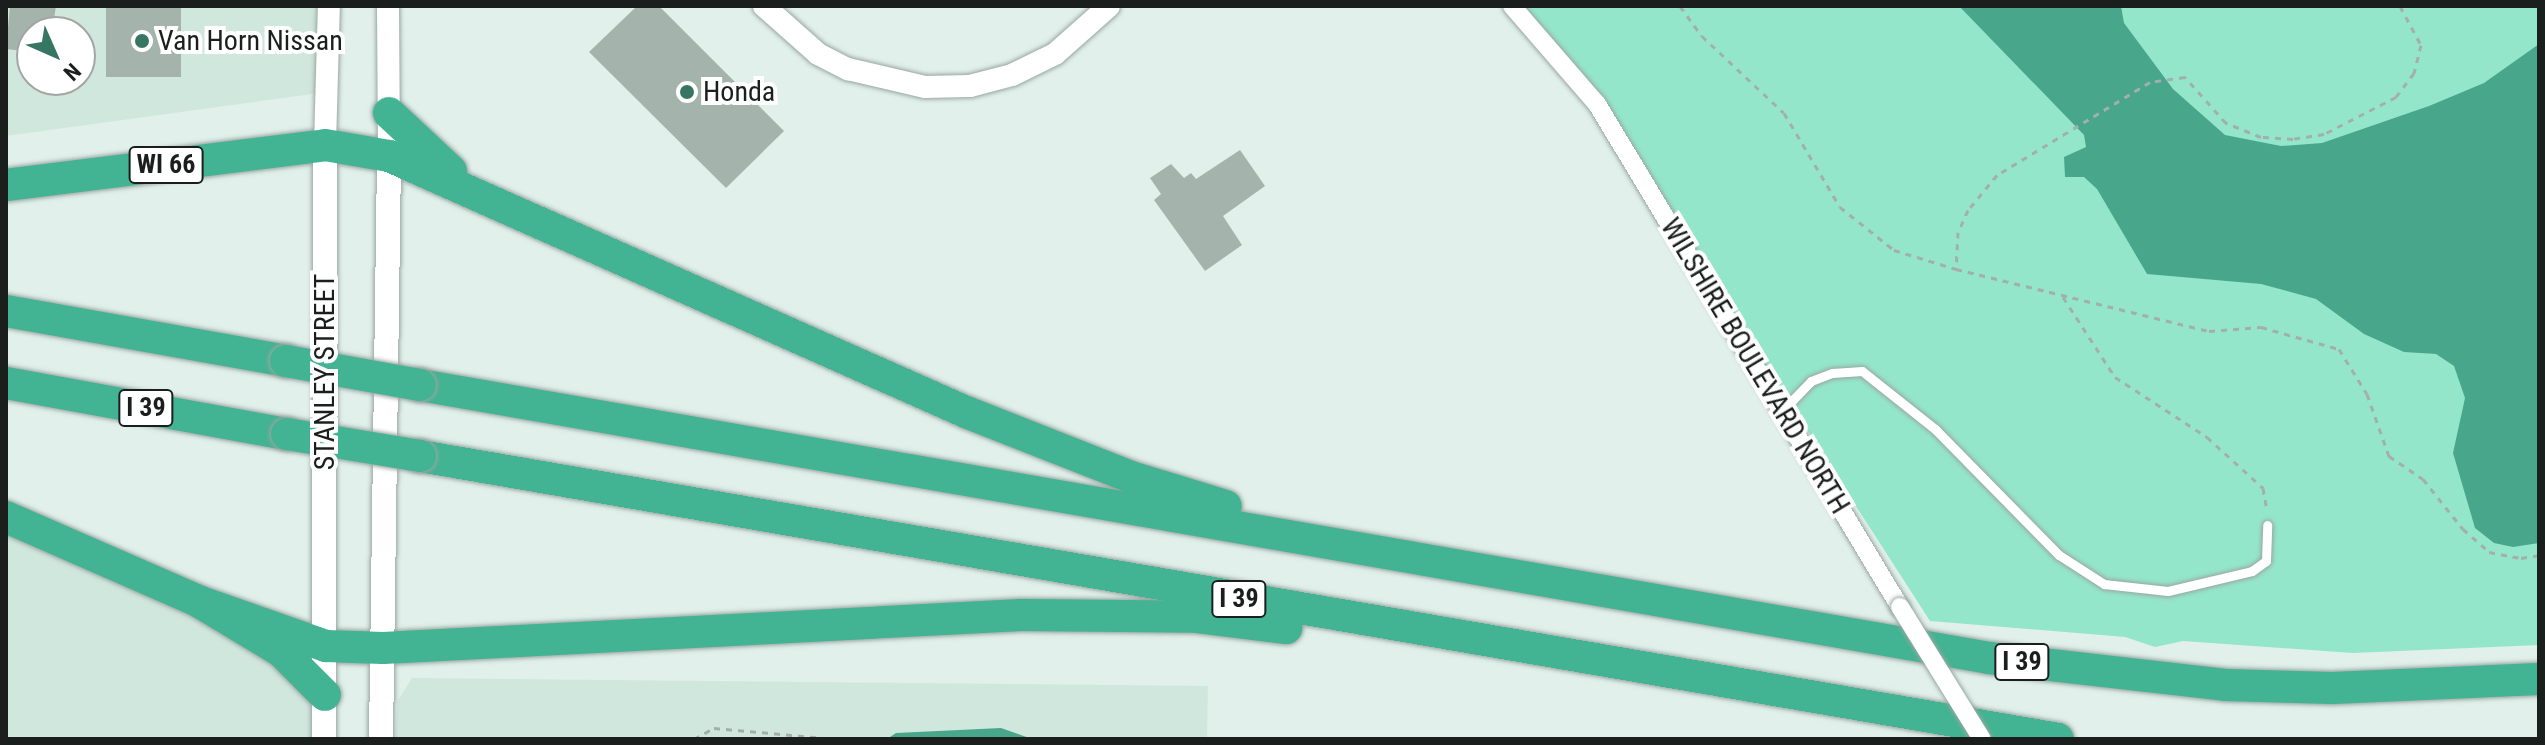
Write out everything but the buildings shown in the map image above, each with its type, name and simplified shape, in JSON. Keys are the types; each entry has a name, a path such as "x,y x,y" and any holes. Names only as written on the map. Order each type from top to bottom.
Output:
{"highway":[{"path":"389,113 409,136 485,199"},
{"path":"325,145 389,156 966,412 1131,477 1249,513 1277,534"},
{"name":"WI 66","path":"6,185 325,145"},
{"name":"I 39","path":"6,311 1277,534 2120,676 2332,688 2539,679"},
{"name":"I 39","path":"6,383 1584,660 2058,739"},
{"path":"6,517 198,601 326,646 383,648 901,619 1126,614 1256,623 1549,670 1584,660"},
{"path":"198,601 281,651 325,695"}],"main road":[{"name":"STANLEY STREET","path":"324,739 325,145"},
{"path":"381,739 389,156"}],"street":[{"name":"STANLEY STREET","path":"325,145 329,6"},
{"path":"388,6 389,156"},
{"path":"764,6 818,54 848,69 925,87 970,86 1012,75 1055,54 1109,6"},
{"name":"WILSHIRE BOULEVARD NORTH","path":"1512,6 1584,83 1982,739"}],"lane":[{"path":"1781,412 1811,381 1832,373 1862,371 1935,429 2059,555 2104,584 2168,591 2252,571 2266,561 2267,525"}],"path":[{"path":"1680,6 1702,36 1784,113 1840,207 1894,250 1956,269 2034,284 2063,297 2147,312 2209,331 2261,327 2295,334 2339,349 2367,394 2389,456 2423,479 2463,529 2489,552 2539,555"},
{"path":"1956,269 1958,232 1997,175 2150,82 2185,77 2226,123 2261,137 2293,139 2324,134 2396,97 2414,73 2421,45 2400,6"},
{"path":"2063,297 2115,377 2207,437 2263,488 2267,525"},
{"path":"694,739 714,728 835,739"}],"shaded area":[{"path":"6,6 329,6 326,92 6,136"},
{"path":"1512,6 2539,6 2539,645 2353,653 2183,641 2155,647 2125,637 1930,621 1597,104"},
{"path":"1959,6 2121,6 2124,23 2173,89 2225,135 2281,146 2322,143 2429,106 2484,83 2539,44 2539,543 2513,547 2494,543 2475,528 2453,453 2465,398 2454,366 2436,354 2404,352 2364,334 2316,299 2261,284 2147,274 2097,189 2084,177 2065,177 2064,157 2086,147 2084,135"},
{"path":"6,517 326,646 324,739 6,739"},
{"path":"412,678 1208,686 1207,739 396,739 397,702"},
{"path":"1001,728 1032,739 887,739 896,733"}],"place":[{"name":"Van Horn Nissan","path":"142,41"},
{"name":"Honda","path":"687,92"}]}
